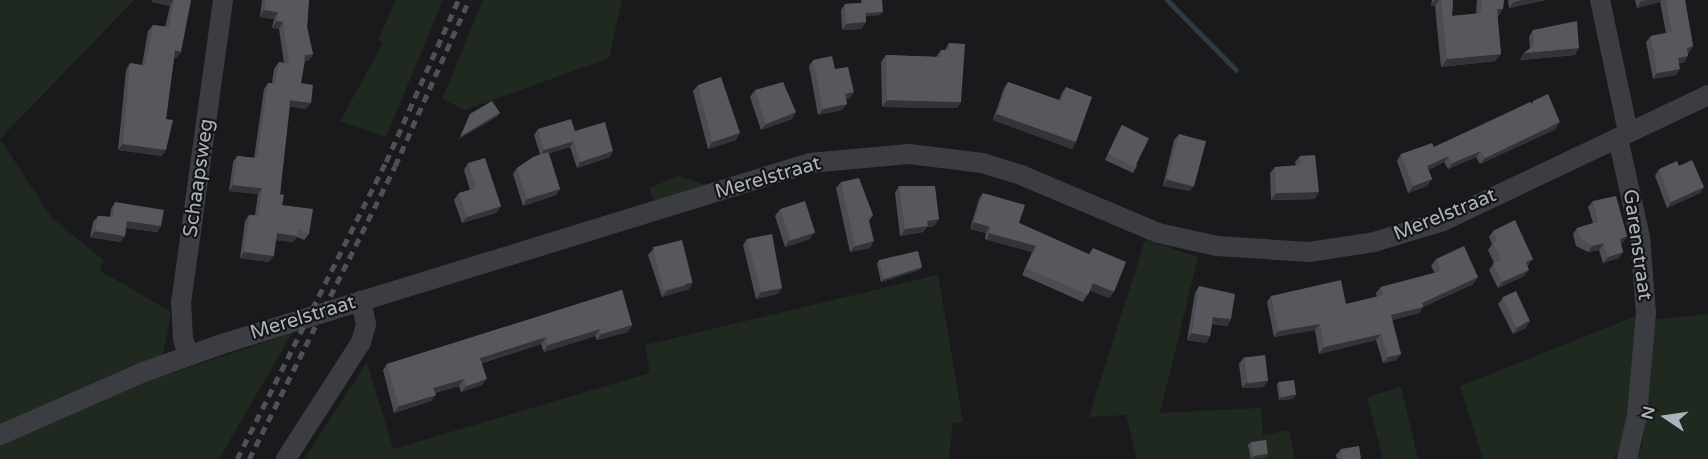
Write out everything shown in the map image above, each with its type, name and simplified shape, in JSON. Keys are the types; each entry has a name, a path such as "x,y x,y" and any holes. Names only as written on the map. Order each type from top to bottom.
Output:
{"street":[{"name":"Schaapsweg","path":"188,355 183,339 181,303 224,0"},
{"name":"Garenstraat","path":"1600,0 1640,237 1646,313 1637,416 1627,459"},
{"name":"Merelstraat","path":"0,435 188,355 810,163 869,155 909,154 982,163 1021,175 1167,235 1226,247 1309,252 1374,242 1443,220 1708,95"},
{"path":"286,459 362,342 366,324 361,301"}],"green space":[{"path":"0,0 134,0 0,139"},
{"path":"396,0 443,0 386,137 340,121 383,43 378,40"},
{"path":"483,0 622,0 609,58 465,110 442,99"},
{"path":"0,139 52,218 104,261 99,270 171,312 163,356 167,375 292,333 219,459 0,459"},
{"path":"678,176 706,185 654,202 650,188"},
{"path":"1145,240 1198,257 1160,413 1261,408 1263,435 1289,430 1295,459 1137,459 1126,415 1089,417"},
{"path":"938,275 963,422 953,423 949,459 304,459 367,362 393,449 650,373 645,345"},
{"path":"1708,314 1708,459 1637,459 1642,446 1650,379 1651,320"},
{"path":"1639,315 1628,439 1613,459 1483,459 1460,386"},
{"path":"1401,387 1418,459 1383,459 1367,397"}],"building":[{"path":"174,0 191,0 181,52 175,50 166,119 173,120 166,150 123,144 130,63 145,66 153,25 169,27"},
{"path":"266,0 309,0 307,27 313,54 305,55 301,83 313,85 311,103 290,100 280,194 284,195 282,205 313,209 309,234 298,229 297,236 277,233 274,256 244,252 249,215 258,216 262,188 233,185 237,156 257,158 268,83 275,84 279,62 289,64 283,22 277,21 278,12 264,10"},
{"path":"863,0 882,0 883,12 865,13"},
{"path":"1441,0 1453,0 1452,16 1481,13 1482,0 1504,0 1503,9 1497,9 1501,54 1447,59"},
{"path":"1666,0 1685,0 1693,46 1687,48 1688,56 1678,58 1680,69 1657,73 1651,36 1672,32"},
{"path":"865,3 866,22 846,23 845,4"},
{"path":"1577,21 1579,48 1524,53 1534,45 1533,30"},
{"path":"949,43 965,44 961,102 887,100 886,55 940,57 941,50 949,50"},
{"path":"832,56 835,69 848,67 854,92 845,94 847,104 823,109 813,60"},
{"path":"721,77 740,133 712,142 698,85"},
{"path":"783,82 796,112 766,124 755,90"},
{"path":"1008,82 1061,101 1066,87 1092,97 1076,142 997,114"},
{"path":"1548,94 1560,122 1485,158 1481,151 1452,163 1449,156 1427,166 1432,179 1413,186 1401,154 1432,143 1434,147 1530,102 1534,107 1533,101"},
{"path":"492,101 500,113 460,137 470,114"},
{"path":"571,119 575,131 605,122 613,151 580,162 574,141 544,150 538,129"},
{"path":"1122,125 1149,138 1135,167 1108,154"},
{"path":"1179,134 1206,141 1194,187 1167,179"},
{"path":"548,152 560,189 527,199 517,168 533,157"},
{"path":"1315,155 1319,192 1276,193 1275,167 1300,165 1300,156"},
{"path":"485,158 501,206 467,217 459,193 476,188 468,163"},
{"path":"1692,160 1704,187 1671,202 1659,169 1677,161 1679,166"},
{"path":"859,178 873,215 868,217 874,241 855,246 841,182"},
{"path":"899,186 935,186 939,219 927,221 928,226 905,229"},
{"path":"983,193 1025,205 1019,223 1090,255 1093,248 1126,262 1114,292 1093,283 1088,295 1026,268 1036,246 989,233 990,227 974,222"},
{"path":"1616,196 1627,236 1620,239 1623,252 1608,257 1604,243 1592,246 1581,239 1577,228 1598,222 1593,201"},
{"path":"805,201 815,232 790,240 780,209"},
{"path":"115,202 164,210 161,226 127,221 125,236 95,231 98,216 113,217"},
{"path":"1515,220 1533,259 1526,262 1529,270 1502,282 1493,263 1501,260 1493,243 1498,241 1493,231"},
{"path":"772,234 782,288 761,292 747,239"},
{"path":"682,240 693,283 664,290 653,247"},
{"path":"1464,246 1478,277 1422,303 1423,307 1391,315 1401,354 1388,357 1381,334 1324,347 1320,324 1278,331 1271,296 1341,280 1346,304 1383,295 1381,287 1441,271 1436,259"},
{"path":"918,251 922,267 884,279 879,260"},
{"path":"1199,286 1235,294 1231,319 1213,317 1210,336 1192,333"},
{"path":"622,290 632,325 601,334 600,329 548,345 546,337 480,358 487,379 466,386 464,379 433,388 436,395 399,406 387,364"},
{"path":"1516,291 1530,321 1516,327 1502,297"},
{"path":"1265,355 1268,381 1247,383 1244,358"},
{"path":"1294,380 1296,395 1281,397 1279,382"},
{"path":"1266,440 1268,454 1253,456 1251,442"},
{"path":"1359,446 1361,459 1342,459 1341,449"}],"waterway":[{"path":"1167,0 1236,70"}],"railway":[{"path":"237,459 386,162 458,0"},
{"path":"249,459 395,166 469,0"}]}
